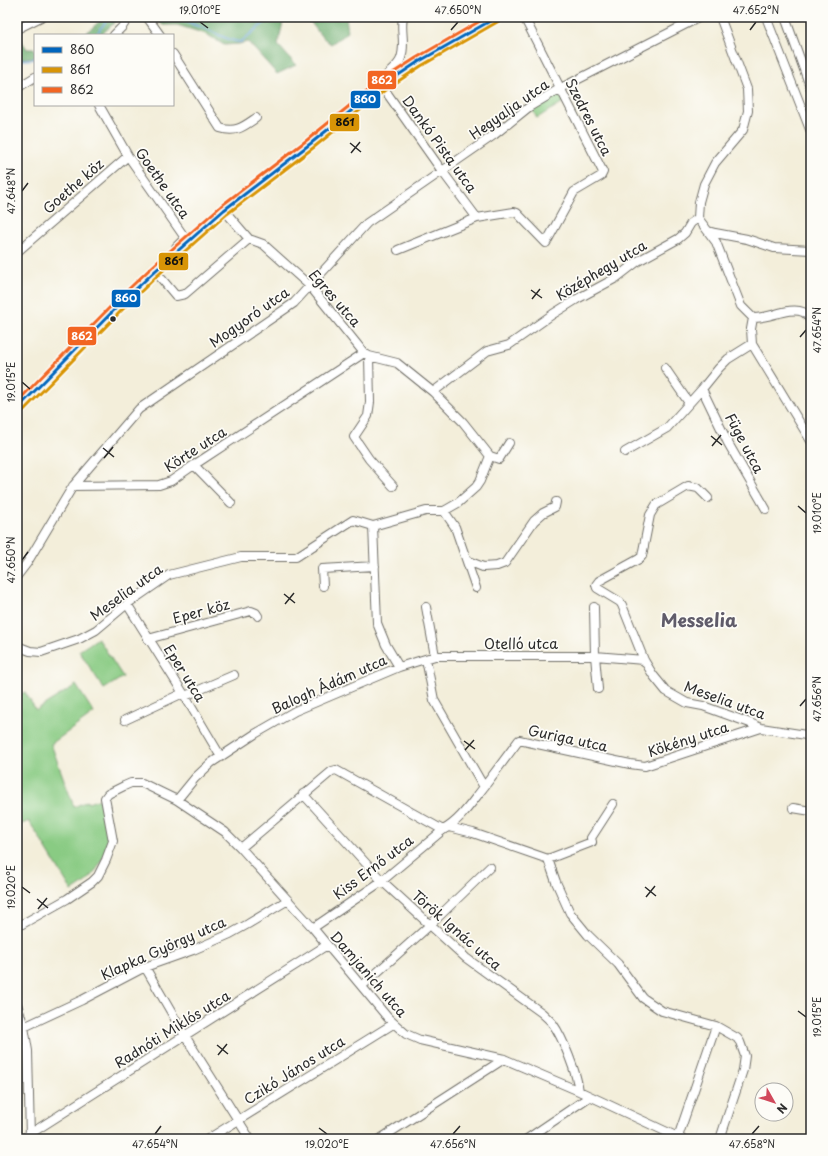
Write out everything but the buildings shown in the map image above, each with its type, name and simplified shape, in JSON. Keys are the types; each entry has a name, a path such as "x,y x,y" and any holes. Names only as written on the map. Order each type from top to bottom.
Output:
{"main road":[{"path":"17,409 82,342 155,271 224,210 382,86 418,62 497,17"}],"street":[{"path":"115,34 129,17"},
{"path":"147,17 159,34"},
{"path":"382,86 385,77 401,60 403,48 403,17"},
{"name":"Szedres utca","path":"477,218 514,212 517,213 546,242 573,193 601,176 603,172 524,17"},
{"name":"Hegyalja utca","path":"442,171 494,135 529,107 561,88 700,17"},
{"path":"720,17 747,89 748,111 743,130 715,163 704,184 699,202 698,218 716,242 741,306 753,318 760,318 793,310 803,312 811,321"},
{"path":"766,17 810,132"},
{"path":"785,17 811,89"},
{"path":"17,29 38,18"},
{"path":"174,56 220,128 234,130 240,129 256,118"},
{"path":"17,88 34,78"},
{"name":"Dankó Pista utca","path":"382,86 477,218"},
{"name":"Goethe utca","path":"100,106 128,156 184,236 182,241 161,262 155,271"},
{"name":"Goethe köz","path":"17,252 128,156"},
{"name":"Mogyoró utca","path":"73,486 139,409 294,303 367,223 442,171"},
{"name":"Egres utca","path":"224,210 249,239 263,244 310,286 367,355"},
{"path":"398,250 477,218"},
{"name":"Középhegy utca","path":"433,392 487,351 509,345 553,314 616,278 638,261 678,239 685,233 691,223 698,218"},
{"path":"708,231 747,239 774,248 811,250"},
{"path":"155,271 176,296 185,294 249,239"},
{"path":"753,318 751,329 752,344 811,441"},
{"path":"625,452 667,428 728,359 752,344"},
{"path":"394,486 369,459 354,437 368,416 370,402 367,355 397,363 433,392 464,422 490,456 499,459 509,443"},
{"name":"Körte utca","path":"73,486 159,485 171,481 367,355"},
{"path":"665,368 689,403"},
{"name":"Füge utca","path":"702,388 728,443 766,509"},
{"path":"399,667 386,645 377,623 373,526 426,511 444,511 458,503 476,488 490,456"},
{"path":"194,465 231,503"},
{"path":"17,576 27,563 73,486"},
{"name":"Meselia utca","path":"708,498 698,488 688,486 656,505 650,515 642,556 640,559 599,581 596,585 597,588 620,602 644,660 653,675 666,691 687,703 703,706 750,722 762,728 806,735 811,738"},
{"path":"468,561 483,567 497,566 505,563 534,521 543,513 555,507 556,502"},
{"path":"444,511 455,527 468,561 476,588"},
{"name":"Meselia utca","path":"17,646 30,651 41,652 79,639 96,630 127,604 169,575 241,557 296,557 353,520 373,526"},
{"path":"323,586 322,569 375,566"},
{"name":"Eper utca","path":"127,604 221,757"},
{"path":"426,607 435,656"},
{"path":"594,607 595,656 598,689"},
{"name":"Eper köz","path":"148,639 251,611 256,613 258,616"},
{"name":"Otelló utca","path":"399,667 435,656 595,656 644,660"},
{"path":"426,659 434,700 484,787"},
{"name":"Balogh Ádám utca","path":"177,800 203,770 255,734 296,711 399,667"},
{"path":"124,720 234,675"},
{"name":"Kökény utca","path":"645,766 762,728"},
{"name":"Guriga utca","path":"484,787 519,740 645,766"},
{"path":"241,848 303,794 332,771 336,770 446,829 473,833 548,859 592,842 591,838 614,804"},
{"name":"Damjanich utca","path":"17,927 68,899 98,876 106,860 113,840 113,834 105,802 106,796 117,789 139,782 177,800 226,832 288,900 393,1024 406,1034 420,1040 504,1059 579,1091 589,1097 680,1138"},
{"name":"Kiss Ernő utca","path":"312,928 382,881 446,829 466,810 484,787"},
{"name":"Török Ignác utca","path":"303,794 382,881 466,958 542,1013 553,1023 559,1033 578,1080 579,1091"},
{"path":"793,808 811,811"},
{"path":"548,859 556,882 570,913 588,935 618,964 643,998 662,1011 716,1026 737,1038 740,1042 745,1056 743,1070 720,1139"},
{"path":"362,986 430,925 490,867"},
{"name":"Klapka György utca","path":"24,1027 82,1000 145,967 193,950 224,936 248,924 288,900"},
{"name":"Radnóti Miklós utca","path":"22,1139 30,1136 327,945"},
{"path":"145,967 185,1036 250,1139"},
{"path":"17,1004 24,1027 28,1051 30,1076 30,1136"},
{"name":"Czikó János utca","path":"208,1139 393,1024"},
{"path":"680,1138 716,1026"},
{"path":"380,1139 504,1059"},
{"path":"527,1139 589,1097"}],"green space":[{"path":"101,17 116,17 115,22 102,34 85,34 100,21"},
{"path":"152,17 284,17 278,45 296,65 277,74 248,42 224,45 206,34 177,25 163,25"},
{"path":"307,17 346,17 348,32 331,44 321,36"},
{"path":"17,34 27,49 34,49 34,57 17,59"},
{"path":"559,91 565,101 537,118 531,108"},
{"path":"98,638 123,677 104,689 79,651"},
{"path":"76,685 94,713 51,744 74,807 87,801 88,803 100,799 109,839 105,853 94,873 83,884 72,891 29,821 22,824 17,812 17,696 25,692 36,710"}],"waterway":[{"path":"97,34 109,17"},
{"path":"172,17 206,29 227,39 241,42 266,22 267,17"},
{"path":"17,60 34,59"}],"transit line":[{"name":"862","path":"17,402 115,302 221,206 379,82 416,58 487,17"},
{"name":"860","path":"17,409 118,306 224,210 382,86 418,62 497,17"},
{"name":"861","path":"21,413 158,275 227,214 385,90 421,66 499,21"}],"district":[{"name":"Messelia","path":"699,619"}]}
